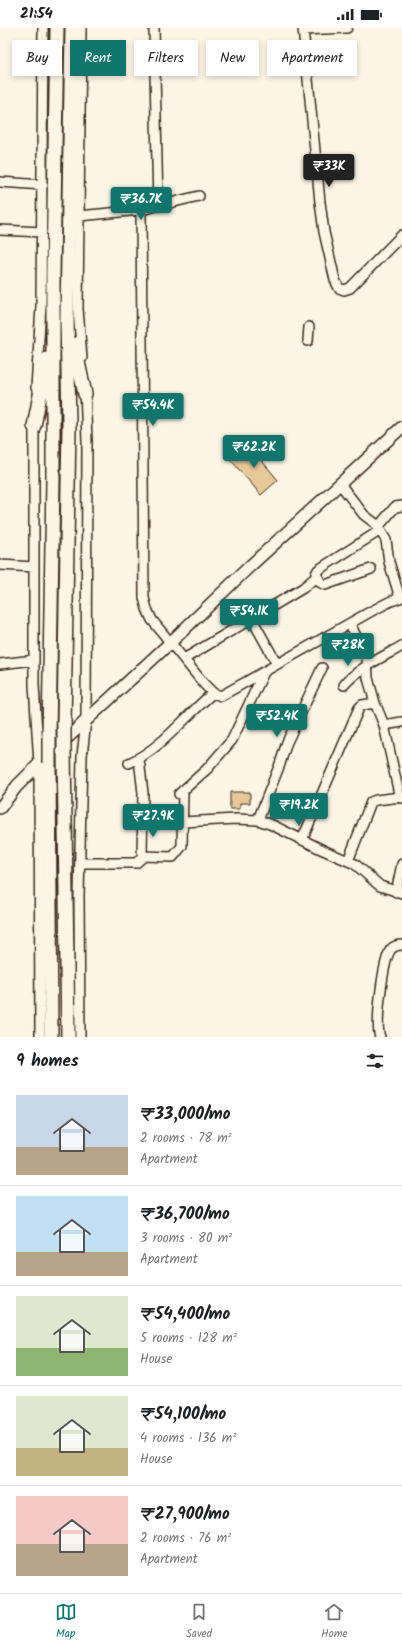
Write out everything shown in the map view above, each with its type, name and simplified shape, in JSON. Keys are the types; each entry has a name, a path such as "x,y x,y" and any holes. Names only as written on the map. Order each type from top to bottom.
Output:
{"highway":[{"path":"51,1037 44,764 49,737 57,28"},
{"path":"68,1037 64,725 69,425 67,316 72,28"},
{"path":"67,316 85,394"},
{"path":"34,426 53,330"}],"main road":[{"path":"0,795 17,786 44,764 86,720 170,643 249,567 402,427"},
{"path":"0,808 17,786"}],"street":[{"path":"40,1037 44,764 34,660 34,426 41,306 43,28"},
{"path":"80,1037 80,863 82,756 86,720 87,440 78,309 81,28"},
{"path":"154,28 158,206"},
{"path":"347,28 303,29 324,232 335,280 339,288 344,290 350,288 402,235"},
{"path":"0,182 43,185"},
{"path":"79,216 142,210 199,196"},
{"path":"142,210 144,598 152,620 213,693 219,696 224,695 277,664 389,602 401,597 389,562 386,540 374,521 364,515 340,484"},
{"path":"0,230 42,232"},
{"path":"308,341 309,328"},
{"path":"184,659 303,588 317,576 318,570 370,537 395,507 402,506"},
{"path":"0,565 34,567"},
{"path":"317,576 323,584 327,584 371,569"},
{"path":"252,619 277,664"},
{"path":"348,861 371,802 376,800 401,798 384,725 375,704 368,678 366,658 350,624"},
{"path":"344,685 348,680 368,666 402,646"},
{"path":"0,664 34,660"},
{"path":"258,820 287,742 322,668"},
{"path":"80,863 136,863 144,856 173,857 182,846 183,822 181,793 207,769 232,740 264,672"},
{"path":"129,763 138,759 174,731 213,693"},
{"path":"302,840 359,708 362,706 375,704"},
{"path":"384,725 402,722"},
{"path":"138,759 143,793 142,856 144,856"},
{"path":"183,822 236,819 258,820 270,824 348,861 360,868 380,886 399,893 402,864"},
{"path":"380,1037 378,1031 378,1016 382,986 389,953 393,948 402,945"}],"building":[{"path":"247,443 278,480 261,495 229,458"},
{"path":"230,792 250,792 250,803 240,803 240,809 230,809"}]}
